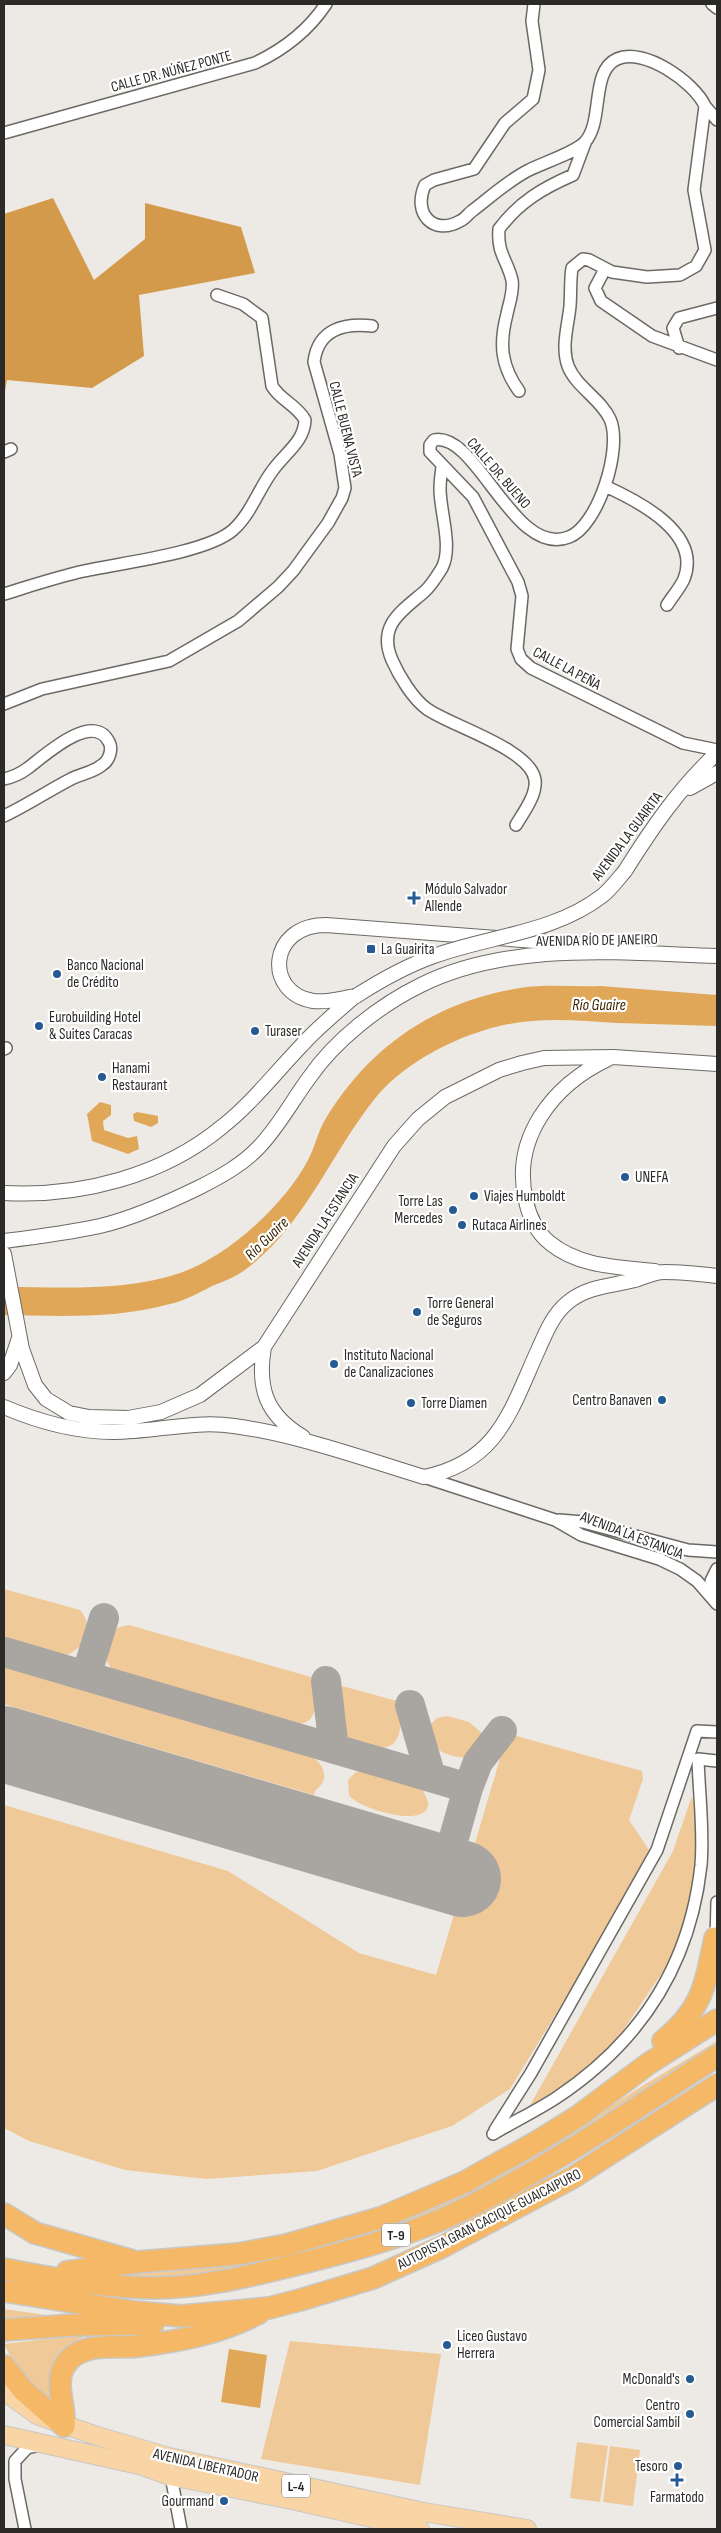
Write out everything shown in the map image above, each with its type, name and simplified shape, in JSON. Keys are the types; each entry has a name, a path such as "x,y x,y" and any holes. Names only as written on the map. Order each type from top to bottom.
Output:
{"highway":[{"path":"621,2085 625,2071 683,2025 694,2009 707,1976 716,1943"},
{"path":"34,2275 138,2262 238,2254 304,2240 383,2217 465,2182 540,2140 621,2085 648,2064 717,2020"},
{"path":"621,2085 652,2074 717,2035"},
{"name":"AUTOPISTA GRAN CACIQUE GUAICAIPURO","path":"4,2269 109,2285 155,2288 196,2284 255,2274 334,2255 451,2215 518,2180 717,2056"},
{"name":"AUTOPISTA GRAN CACIQUE GUAICAIPURO","path":"4,2291 135,2312 181,2316 269,2308 373,2278 442,2247 572,2178 717,2087"},
{"path":"4,2214 35,2234 138,2262"},
{"path":"64,2426 65,2414 60,2381 63,2370 71,2356 89,2349 138,2346 201,2336 231,2328 269,2308"},
{"path":"4,2330 73,2325 157,2324 181,2316"},
{"path":"4,2366 23,2390 64,2426"}],"main road":[{"name":"AVENIDA LIBERTADOR","path":"4,2391 36,2415 64,2426 169,2457 422,2524"},
{"name":"AVENIDA LIBERTADOR","path":"4,2435 143,2466 170,2476 422,2524 528,2529"}],"street":[{"name":"CALLE DR. NÚÑEZ PONTE","path":"4,133 255,63 298,37 326,4"},
{"path":"534,4 532,21 539,70 533,99 504,123 474,169 434,180 425,185 419,204 422,213 429,221 439,225 460,221 526,171 585,143"},
{"path":"712,4 717,8"},
{"path":"519,391 507,374 502,350 503,331 512,297 512,281 500,253 499,229 519,206 546,186 573,175 592,130 604,72 618,58 636,56 665,68 702,98 705,106 717,120"},
{"path":"705,106 694,190 696,210 704,240 705,250 702,259 696,266 680,275 647,277 612,272 605,269 595,288 601,301 652,336 679,348 717,360"},
{"name":"CALLE DR. BUENO","path":"442,467 430,452 430,445 434,440 441,438 449,441 462,451 515,517 540,535 550,540 563,540 575,535 586,524 605,486 613,443 610,419 576,380 568,366 564,349 572,268 583,260 605,269"},
{"path":"4,594 84,571 114,567 222,538 240,522 272,470 301,438 305,420 301,413 276,393 272,386 262,318 243,304 217,295"},
{"path":"679,348 673,328 679,318 717,308"},
{"name":"CALLE BUENA VISTA","path":"4,704 42,689 169,661 238,620 278,587 320,536 339,504 345,488 340,454 314,362 317,348 327,335 346,324 372,326"},
{"path":"442,467 440,490 445,529 444,565 425,592 395,616 388,644 392,660 411,692 426,709 512,752 532,772 535,780 534,791 516,825"},
{"name":"CALLE LA PEÑA","path":"442,467 451,472 473,497 518,582 522,596 517,650 521,660 531,668 683,743 717,752"},
{"path":"605,486 623,494 665,521 676,531 682,542 686,567 684,580 667,605"},
{"path":"4,779 27,769 71,736 94,732 103,735 109,742 111,750 109,759 102,766 69,780 4,816"},
{"name":"AVENIDA LA GUAIRITA","path":"4,1193 48,1192 97,1186 166,1163 224,1126 304,1043 356,996 414,963 436,955 529,930 582,908 603,896 625,871 655,824 673,801 717,752"},
{"path":"673,801 717,772"},
{"path":"356,996 316,1001 300,997 288,988 280,968 281,954 288,940 299,930 306,927 326,925 546,943 647,948 678,955"},
{"name":"AVENIDA RÍO DE JANEIRO","path":"4,1241 102,1226 142,1213 215,1179 240,1164 276,1128 309,1077 330,1052 375,1014 398,998 448,973 511,959 582,953 717,956"},
{"path":"613,1056 592,1066 577,1078 559,1093 538,1118 524,1152 522,1182 533,1223 550,1243 581,1260 607,1266 717,1276"},
{"name":"AVENIDA LA ESTANCIA","path":"4,1254 19,1337 35,1385 46,1399 69,1413 99,1418 139,1417 182,1404 204,1393 264,1347 394,1146 436,1103 500,1070 544,1058 613,1056 717,1064"},
{"path":"424,1477 447,1472 460,1466 489,1444 504,1426 549,1327 567,1303 603,1285 633,1280 662,1272"},
{"path":"4,1373 10,1365 19,1337"},
{"path":"264,1347 262,1380 270,1407 285,1424 319,1446"},
{"name":"AVENIDA LA ESTANCIA","path":"4,1407 48,1424 74,1429 114,1432 215,1424 259,1430 319,1446 424,1477 555,1520 581,1535 659,1559 680,1569 697,1581 716,1602"},
{"name":"AVENIDA LA ESTANCIA","path":"555,1520 583,1522 688,1550 717,1552"},
{"path":"716,1602 711,1582 717,1569"},
{"path":"717,1732 697,1731 657,1850 532,2073 493,2134 555,2099 599,2065 627,2039 645,2016 672,1972 690,1923 700,1865 702,1834 698,1759 717,1761"},
{"path":"716,1943 717,1902"},
{"path":"26,2529 15,2479 15,2461 27,2448 47,2444"},
{"path":"169,2457 170,2476 181,2529"}],"shaded area":[{"path":"53,198 94,280 145,239 145,203 241,227 255,273 139,295 144,356 92,388 7,380 4,397 4,214"},
{"path":"4,1589 80,1610 87,1624 87,1631 82,1644 64,1656 4,1639"},
{"path":"129,1625 311,1677 315,1681 314,1713 306,1722 299,1724 288,1723 112,1670 104,1656 106,1644 113,1631"},
{"path":"4,1665 311,1756 323,1769 323,1781 314,1795 4,1704"},
{"path":"342,1686 397,1701 400,1730 398,1738 393,1744 377,1748 365,1746 348,1736 342,1724 340,1713 338,1691"},
{"path":"447,1716 469,1722 483,1734 484,1742 472,1755 456,1757 444,1753 432,1745 430,1725 437,1718"},
{"path":"513,1735 642,1771 643,1779 629,1820 649,1850 576,1981 510,2089 452,2126 317,2171 206,2179 125,2170 29,2141 4,2128 4,1805 228,1871 359,1953 436,1975 504,1745 507,1738"},
{"path":"364,1771 422,1788 428,1806 423,1813 414,1816 402,1816 389,1814 363,1805 349,1795 348,1780 356,1772"},
{"path":"692,1796 700,1838 693,1903 666,1967 612,2047 593,2066 524,2116 673,1851"},
{"path":"717,2041 717,2048 514,2175 430,2214 366,2238 238,2271 167,2278 91,2277 165,2272 250,2259 465,2192 529,2159 642,2086"},
{"path":"4,2309 60,2317 4,2322"},
{"path":"89,2334 68,2347 56,2362 50,2379 49,2404 15,2366 4,2344"},
{"path":"290,2341 441,2354 420,2485 261,2459"},
{"path":"577,2442 608,2446 600,2502 570,2498"},
{"path":"610,2446 640,2450 633,2506 603,2502"}],"water":[{"name":"Río Guaire","path":"600,986 717,995 717,1026 550,1020 501,1026 454,1041 409,1067 384,1089 357,1123 314,1192 282,1235 263,1255 239,1274 186,1299 150,1309 87,1316 4,1315 4,1287 70,1288 115,1286 159,1279 198,1265 236,1242 270,1211 298,1177 313,1150 326,1118 363,1069 385,1048 433,1016 460,1004 520,988"},
{"path":"100,1102 111,1105 111,1115 103,1121 104,1130 128,1138 137,1136 139,1149 128,1154 92,1141 87,1114"},
{"path":"137,1112 158,1116 158,1123 151,1127 134,1121 133,1114"},
{"path":"229,2349 267,2355 260,2408 221,2402"}],"taxiway":[{"path":"86,1676 104,1618"},
{"path":"4,1652 468,1788 444,1873"},
{"path":"326,1681 334,1749"},
{"path":"410,1705 431,1777"},
{"path":"468,1788 478,1762 502,1731"}],"runway":[{"path":"4,1744 463,1879"}],"place":[{"name":"Módulo Salvador Allende","path":"414,898"},
{"name":"La Guairita","path":"371,949"},
{"name":"Banco Nacional de Crédito","path":"57,974"},
{"name":"Eurobuilding Hotel & Suites Caracas","path":"39,1026"},
{"name":"Turaser","path":"255,1031"},
{"name":"Hanami Restaurant","path":"102,1077"},
{"name":"UNEFA","path":"625,1177"},
{"name":"Viajes Humboldt","path":"474,1196"},
{"name":"Torre Las Mercedes","path":"453,1210"},
{"name":"Rutaca Airlines","path":"462,1225"},
{"name":"Torre General de Seguros","path":"417,1312"},
{"name":"Instituto Nacional de Canalizaciones","path":"334,1364"},
{"name":"Centro Banaven","path":"662,1400"},
{"name":"Torre Diamen","path":"411,1403"},
{"name":"Liceo Gustavo Herrera","path":"447,2345"},
{"name":"McDonald's","path":"690,2379"},
{"name":"Centro Comercial Sambil","path":"690,2414"},
{"name":"Tesoro","path":"678,2466"},
{"name":"Farmatodo","path":"677,2480"},
{"name":"Gourmand","path":"224,2501"}]}
